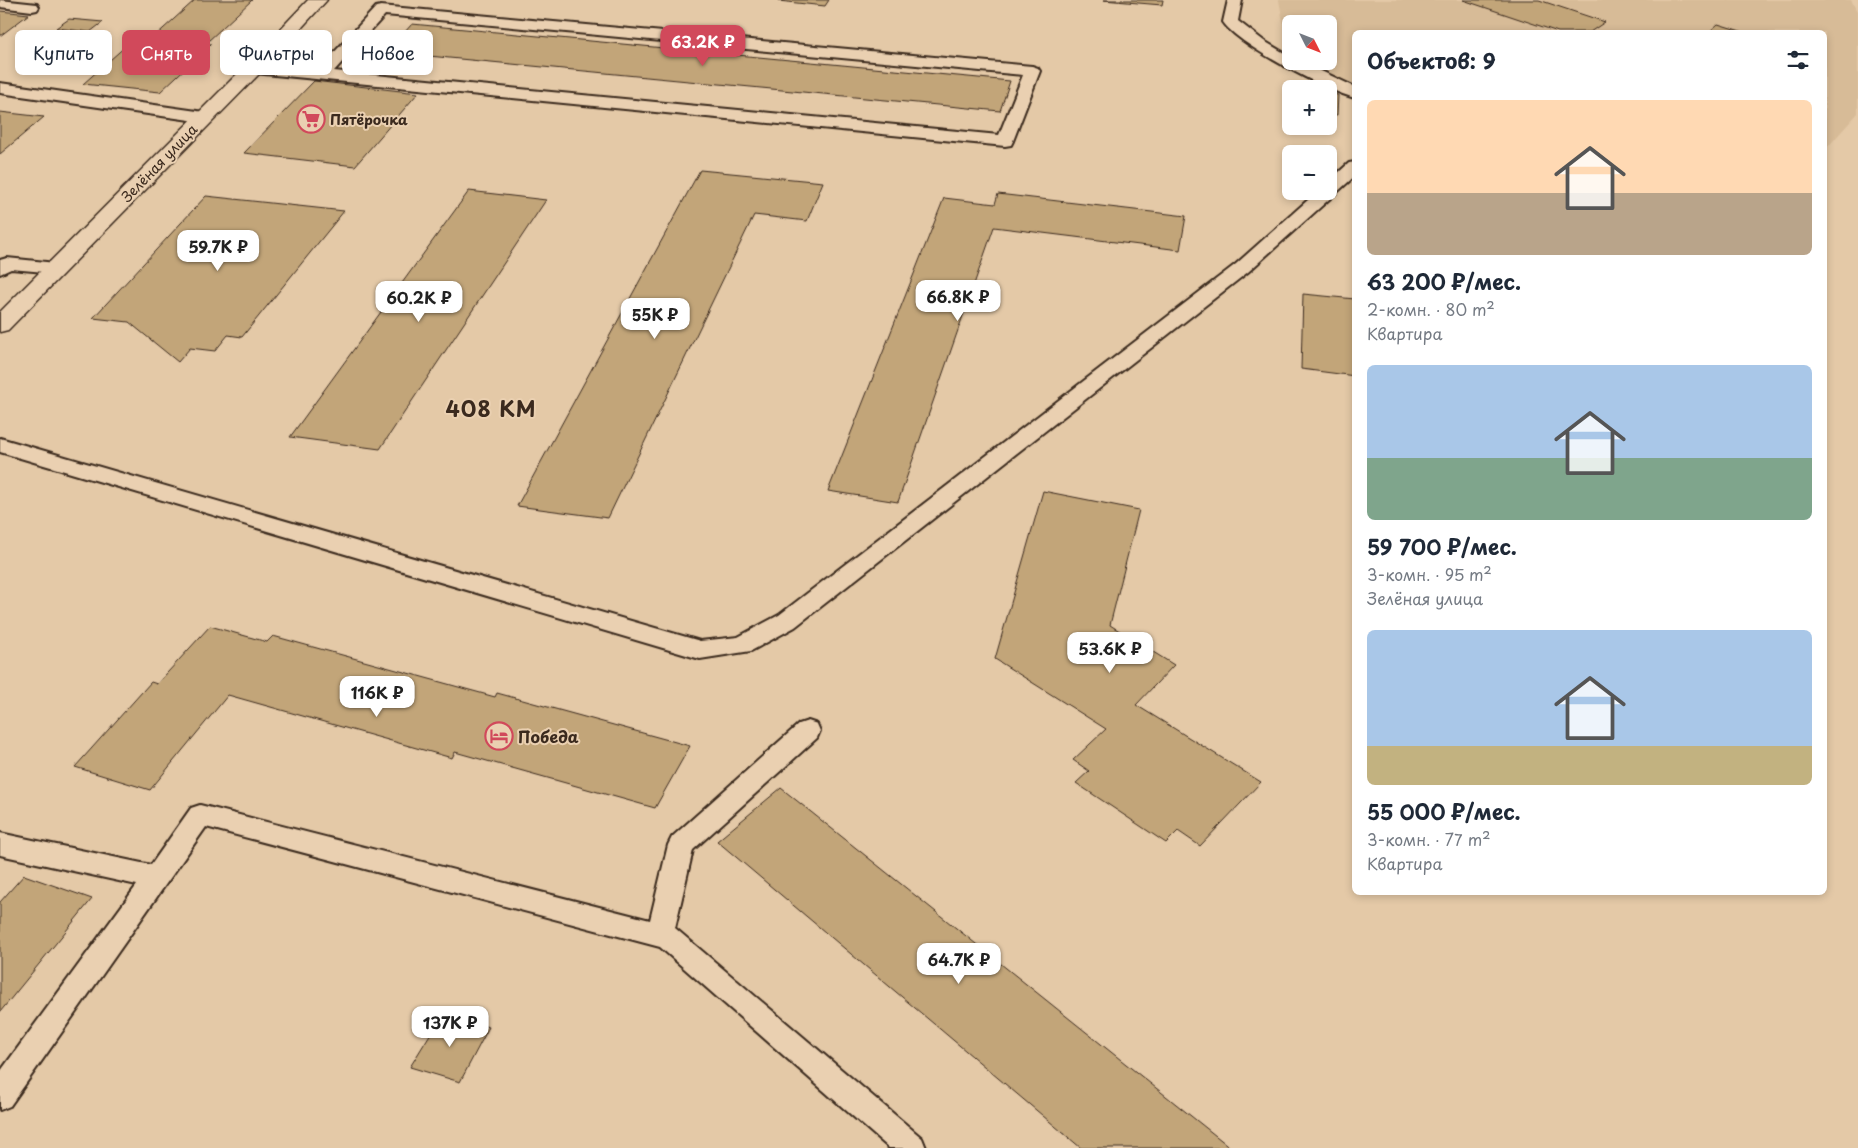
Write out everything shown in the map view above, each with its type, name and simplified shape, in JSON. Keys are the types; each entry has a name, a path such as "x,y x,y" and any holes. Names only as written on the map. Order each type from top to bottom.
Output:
{"street":[{"name":"Зелёная улица","path":"290,30 318,0"},
{"name":"Зелёная улица","path":"0,325 247,75"}],"lane":[{"path":"1235,0 1230,22 1250,40 1308,72 1352,92"},
{"path":"0,3 32,7"},
{"path":"381,10 1032,71 1005,141 323,74 381,10"},
{"path":"0,88 204,117"},
{"path":"1337,183 1352,170"},
{"path":"0,445 700,650 743,645 787,621 1032,432 1242,268 1318,200"},
{"path":"0,269 7,263 56,268"},
{"path":"660,936 681,845 808,731"},
{"path":"0,1096 158,878 200,815 668,937 911,1148"},
{"path":"0,844 158,878"}],"shaded area":[{"path":"1279,0 1851,0 1858,13 1858,113 1827,148 1827,30 1352,30 1352,88 1337,83 1337,80 1330,80 1302,70 1338,70 1338,15 1282,16"}],"building":[{"path":"195,0 252,0 210,39 210,30 162,30"},
{"path":"779,0 829,0 825,6"},
{"path":"1103,0 1163,0 1162,5"},
{"path":"1463,0 1539,0 1605,22 1593,30 1552,30"},
{"path":"0,11 29,14 0,36"},
{"path":"69,19 103,22 93,30 56,28"},
{"path":"412,24 1010,81 1000,111 433,56 433,30 407,30"},
{"path":"1718,24 1738,30 1711,30"},
{"path":"122,49 122,75 178,75 160,92 83,84 93,75 112,75 112,58"},
{"path":"314,81 418,93 355,166 244,153"},
{"path":"0,112 44,117 0,154"},
{"path":"700,170 823,182 807,221 754,215 608,518 517,506"},
{"path":"469,191 546,200 380,449 290,437"},
{"path":"998,194 1186,216 1180,250 994,227 898,502 828,491 944,198 995,204"},
{"path":"206,196 344,211 242,337 228,335 215,351 190,348 178,362 129,322 93,318"},
{"path":"1303,294 1352,299 1352,376 1301,369"},
{"path":"1043,491 1139,510 1110,625 1174,665 1136,705 1261,782 1200,846 1178,831 1166,843 1076,783 1089,771 1073,760 1106,729 995,659"},
{"path":"210,626 267,642 273,636 495,697 497,693 690,746 655,808 455,752 452,758 228,695 150,790 75,767 151,682 157,684"},
{"path":"781,788 1231,1148 1081,1148 717,841"},
{"path":"24,875 92,899 0,1012 0,902"},
{"path":"442,1015 489,1027 460,1082 410,1067"}],"place":[{"name":"Пятёрочка","path":"311,119"},
{"name":"Победа","path":"499,736"}],"district":[{"name":"408 КМ","path":"491,408"}]}
